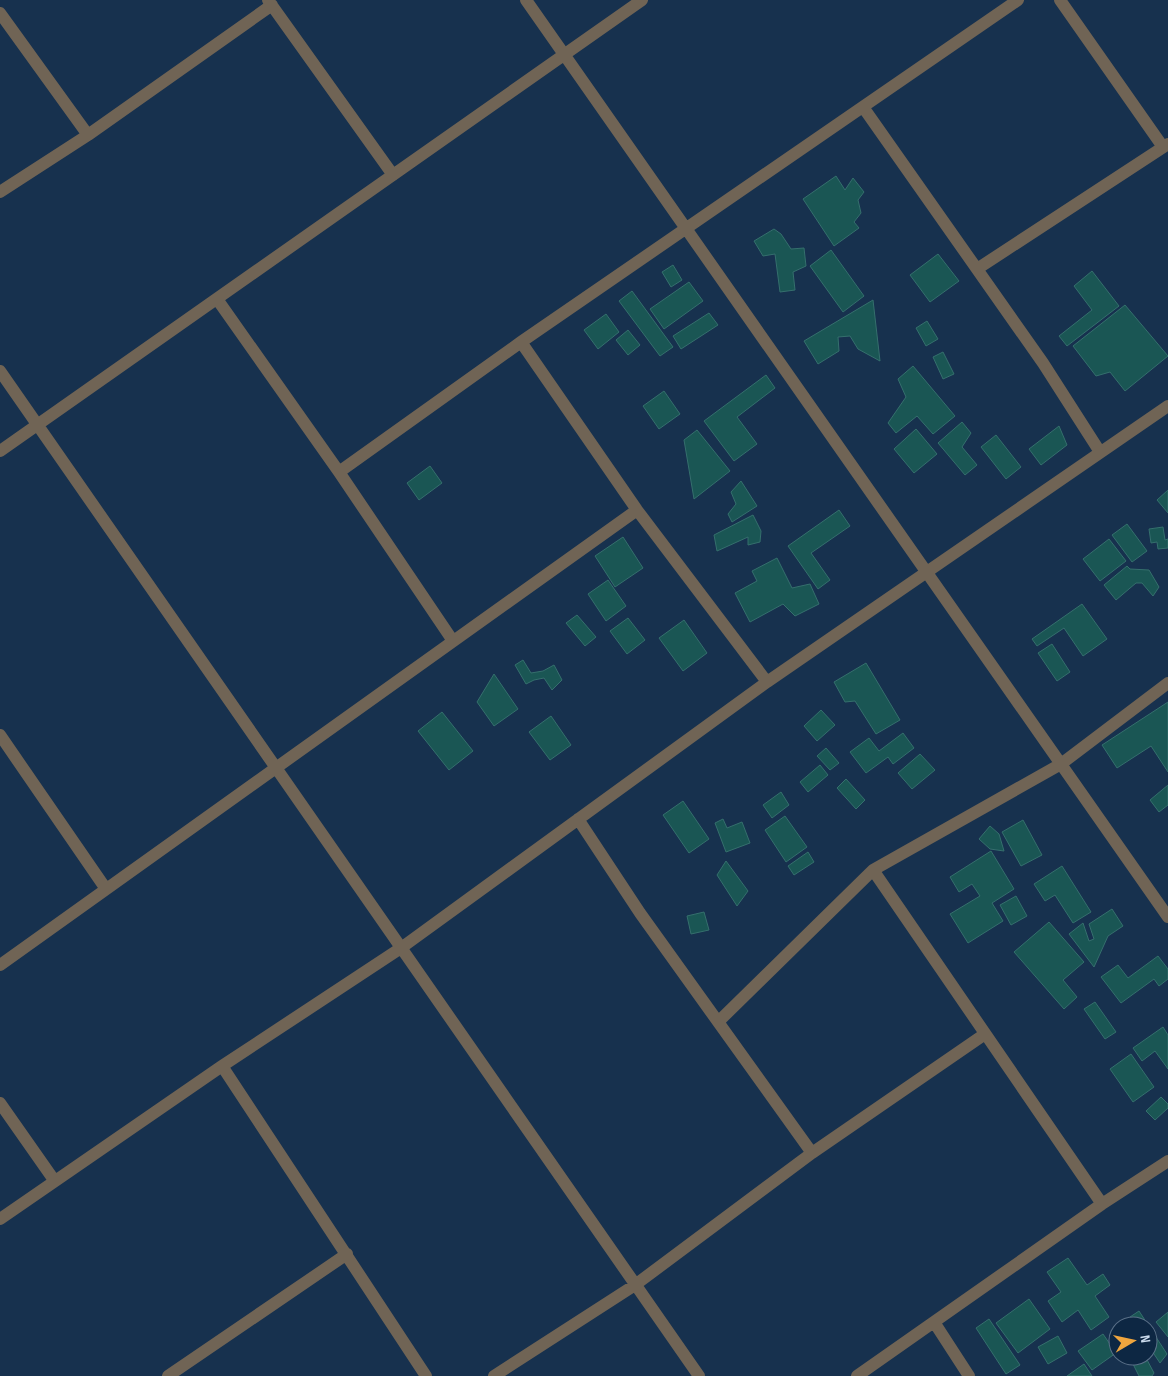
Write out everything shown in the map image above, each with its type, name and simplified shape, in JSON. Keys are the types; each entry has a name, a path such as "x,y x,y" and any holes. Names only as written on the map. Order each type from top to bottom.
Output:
{"street":[{"path":"526,0 1168,917"},
{"path":"0,451 642,0"},
{"path":"339,472 521,342 1018,0"},
{"path":"977,269 1165,146 1060,0"},
{"path":"0,192 88,135 270,2 393,175"},
{"path":"0,13 88,135"},
{"path":"863,107 1043,363 1100,452"},
{"path":"217,299 339,472 453,641"},
{"path":"521,342 637,510 767,682"},
{"path":"0,371 699,1376"},
{"path":"0,1219 222,1066 401,948 767,682 1168,406"},
{"path":"0,965 637,510"},
{"path":"718,1022 873,870 1061,764 1168,683"},
{"path":"0,735 106,889"},
{"path":"578,818 640,913 812,1153"},
{"path":"873,870 1102,1204"},
{"path":"494,1376 635,1285 812,1153 985,1034"},
{"path":"222,1066 426,1376"},
{"path":"0,1103 54,1180"},
{"path":"858,1376 1102,1204 1168,1161"},
{"path":"168,1376 347,1254"},
{"path":"934,1322 968,1376"},
{"path":"185,1365 192,1376"}],"building":[{"path":"836,176 845,190 853,178 864,192 858,200 861,213 854,222 859,228 834,246 803,199"},
{"path":"774,229 781,234 791,249 804,248 806,266 793,272 795,290 780,292 775,254 763,256 754,241"},
{"path":"831,250 864,296 843,312 810,266"},
{"path":"938,254 959,281 930,302 910,275"},
{"path":"673,265 682,280 671,287 662,272"},
{"path":"1092,271 1119,306 1067,346 1059,336 1092,310 1074,286"},
{"path":"689,282 703,301 664,329 650,309"},
{"path":"632,291 673,347 660,356 619,301"},
{"path":"873,300 880,361 858,349 850,336 838,337 839,351 818,364 804,341"},
{"path":"1125,305 1168,356 1125,391 1110,372 1096,376 1073,346"},
{"path":"709,313 718,325 681,349 673,336"},
{"path":"606,314 619,332 598,349 584,330"},
{"path":"927,321 938,339 926,346 916,328"},
{"path":"628,330 640,345 628,355 616,340"},
{"path":"943,352 954,374 943,379 933,357"},
{"path":"913,366 955,416 933,434 917,416 896,433 888,423 906,397 898,379"},
{"path":"766,375 775,388 737,417 757,444 734,461 704,421"},
{"path":"664,391 680,414 659,429 643,406"},
{"path":"962,422 971,433 962,447 977,465 965,475 938,443"},
{"path":"1059,426 1067,445 1041,465 1029,449"},
{"path":"916,429 937,454 914,473 894,449"},
{"path":"697,430 730,471 694,499 684,440"},
{"path":"996,435 1021,467 1006,479 981,447"},
{"path":"430,466 442,483 419,500 407,483"},
{"path":"741,481 757,506 732,522 728,514 736,504 731,492"},
{"path":"1168,490 1168,513 1157,500"},
{"path":"839,510 850,526 811,553 830,580 818,589 788,546"},
{"path":"753,515 761,531 760,542 748,545 748,537 717,551 714,535"},
{"path":"1127,524 1147,551 1132,562 1112,535"},
{"path":"1163,527 1165,540 1168,539 1168,548 1158,549 1157,542 1151,543 1149,529"},
{"path":"623,537 643,568 615,587 595,556"},
{"path":"1109,539 1126,561 1100,581 1083,559"},
{"path":"777,558 792,588 810,584 819,604 795,616 783,604 750,622 735,593 757,581 752,571"},
{"path":"1127,566 1130,569 1149,570 1159,587 1153,596 1142,583 1136,583 1116,600 1104,585"},
{"path":"608,580 626,606 606,621 588,594"},
{"path":"1082,604 1107,639 1083,656 1064,628 1037,646 1032,639"},
{"path":"577,615 596,637 585,646 566,623"},
{"path":"628,618 645,640 627,654 610,631"},
{"path":"684,620 707,653 683,671 659,638"},
{"path":"1052,644 1070,672 1057,681 1038,653"},
{"path":"523,660 531,673 543,671 554,665 562,680 552,690 544,678 526,684 515,665"},
{"path":"866,663 900,720 876,734 855,701 845,702 834,682"},
{"path":"494,674 518,709 494,726 477,702"},
{"path":"1168,702 1168,772 1151,746 1117,768 1102,745"},
{"path":"821,710 835,725 817,741 804,726"},
{"path":"442,712 473,751 449,770 418,731"},
{"path":"551,716 571,745 550,760 529,732"},
{"path":"903,733 914,748 893,764 888,757 866,773 850,752 869,738 879,751"},
{"path":"826,748 839,763 830,770 817,756"},
{"path":"920,754 935,770 912,789 898,773"},
{"path":"820,765 828,775 808,792 800,782"},
{"path":"846,779 865,800 856,809 837,788"},
{"path":"1168,785 1168,805 1159,812 1150,800"},
{"path":"781,792 789,805 772,818 763,805"},
{"path":"683,801 709,839 689,853 663,815"},
{"path":"785,816 807,847 786,862 765,830"},
{"path":"723,819 727,828 742,822 750,843 726,852 715,823"},
{"path":"1023,820 1042,855 1021,866 1002,832"},
{"path":"990,826 999,834 1004,851 990,849 979,839"},
{"path":"991,851 1014,889 992,903 1003,921 968,943 950,914 980,896 972,884 959,892 950,877"},
{"path":"808,852 814,862 794,875 788,866"},
{"path":"726,861 748,891 737,906 717,875"},
{"path":"1062,866 1091,912 1073,923 1055,895 1045,901 1034,884"},
{"path":"1016,896 1027,916 1011,925 1000,905"},
{"path":"1112,909 1123,926 1108,936 1094,967 1069,934 1083,923 1089,941 1094,939 1089,924"},
{"path":"704,912 709,930 691,934 687,916"},
{"path":"1049,922 1084,962 1063,980 1077,997 1064,1009 1014,952"},
{"path":"1158,956 1168,969 1168,979 1159,986 1154,979 1121,1003 1101,977 1118,965 1128,978"},
{"path":"1095,1002 1116,1032 1105,1039 1084,1009"},
{"path":"1163,1027 1168,1035 1168,1069 1155,1051 1142,1061 1133,1048"},
{"path":"1131,1054 1154,1087 1133,1102 1110,1069"},
{"path":"1161,1097 1168,1104 1168,1108 1155,1120 1146,1111"},
{"path":"1068,1258 1087,1285 1103,1274 1110,1285 1095,1296 1108,1318 1091,1330 1078,1310 1062,1322 1048,1301 1061,1292 1047,1272"},
{"path":"1029,1299 1050,1329 1018,1353 996,1323"},
{"path":"1139,1311 1142,1316 1132,1316"},
{"path":"1168,1312 1168,1337 1158,1324 1158,1320"},
{"path":"989,1319 1020,1365 1006,1374 976,1328"},
{"path":"1103,1334 1108,1341 1108,1359 1092,1370 1078,1351"},
{"path":"1058,1336 1067,1353 1048,1364 1038,1347"},
{"path":"1158,1340 1167,1354 1160,1363 1158,1360"},
{"path":"1084,1364 1092,1376 1067,1376"},
{"path":"1134,1366 1150,1366 1154,1373 1152,1376 1139,1376"}]}
